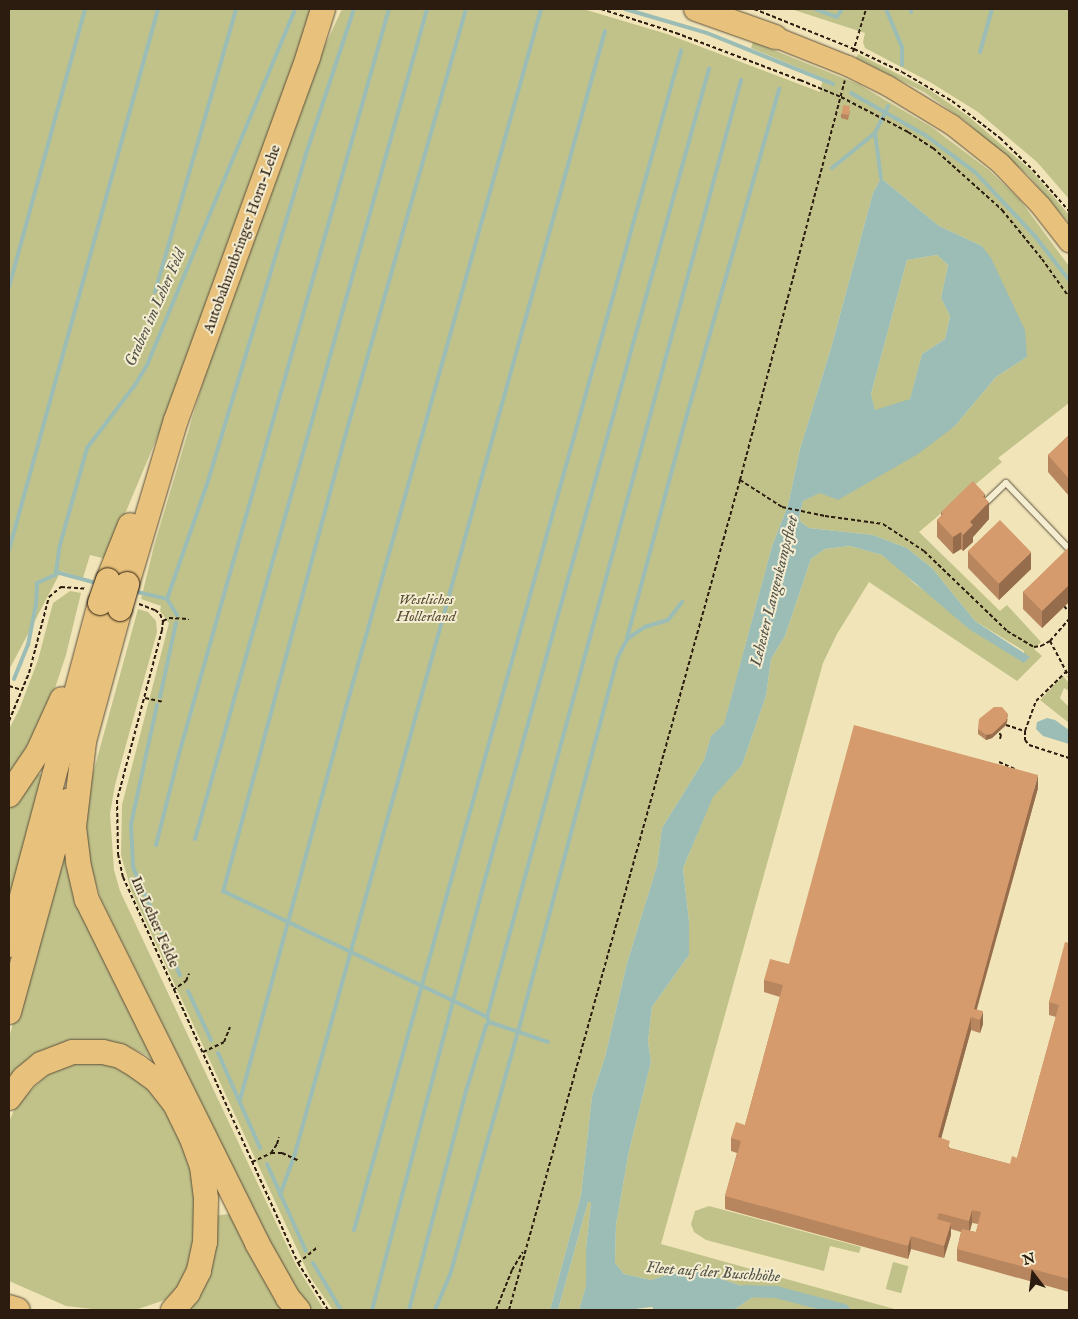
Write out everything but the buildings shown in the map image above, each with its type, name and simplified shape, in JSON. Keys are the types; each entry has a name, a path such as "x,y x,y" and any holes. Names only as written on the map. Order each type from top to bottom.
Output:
{"highway":[{"name":"Autobahnzubringer Horn-Lehe","path":"114,595 308,58 323,9"},
{"name":"Autobahnzubringer Horn-Lehe","path":"308,58 334,9"},
{"path":"696,9 776,37"},
{"path":"9,945 79,679 114,595"},
{"path":"9,1012 84,742 114,595"},
{"path":"9,794 38,752 66,690 79,679"},
{"path":"84,742 74,827 78,862 87,900 258,1243 288,1298 298,1310"},
{"path":"9,1098 24,1078 40,1064 72,1052 103,1052 120,1056 138,1066 156,1081 175,1104 192,1139 202,1166 206,1199 205,1242 199,1271 188,1293 174,1310"},
{"path":"9,1306 18,1310"}],"main road":[{"path":"776,37 848,66 903,94 952,125 1000,163 1041,206 1069,242"}],"lane":[{"path":"985,503 1006,483 1069,548"}],"path":[{"path":"602,9 717,48 841,98 879,116 933,148 1002,210 1042,259 1069,297"},
{"path":"754,9 854,49 866,9"},
{"path":"508,1310 740,480 841,98"},
{"path":"740,480 782,507 883,524 924,551 1007,631 1034,647 1041,646 1050,641 1069,619"},
{"path":"9,721 22,690 49,597 62,587 74,586 114,595 155,610 163,621 169,618 189,619"},
{"path":"1064,606 1069,612"},
{"name":"Im Leher Felde","path":"163,621 117,800 118,854 123,877 130,897 203,1052 298,1263 328,1310"},
{"path":"1050,641 1069,676"},
{"path":"1067,671 1036,701 1025,731 1025,740 1029,745 1069,758"},
{"path":"9,686 22,690"},
{"path":"144,698 164,702"},
{"path":"1006,725 1025,731"},
{"path":"999,733 1001,735 1000,739"},
{"path":"999,762 1022,772"},
{"path":"173,990 186,981 189,974"},
{"path":"203,1052 224,1042 230,1027"},
{"path":"271,1153 279,1137"},
{"path":"252,1162 271,1153 282,1153 299,1161"},
{"path":"298,1263 318,1247"},
{"path":"496,1310 512,1270 525,1250"}],"green space":[{"path":"9,9 315,9 164,421 106,559 90,555 83,578 61,571 9,670"},
{"name":"Westliches Hollerland","path":"342,9 583,9 667,34 820,92 823,78 751,48 753,42 858,84 933,128 990,171 1020,200 1069,266 1069,403 998,458 1002,462 919,532 1000,611 1007,605 1041,642 1034,649 1042,656 1017,681 869,582 837,634 823,663 661,1244 898,1310 734,1310 760,1292 689,1268 651,1280 624,1274 615,1263 616,1225 629,1151 651,1062 648,1041 652,1007 689,955 689,921 683,868 713,796 742,765 766,696 771,659 785,636 811,559 825,549 850,546 882,555 897,566 915,584 1024,662 1024,651 975,621 932,568 907,548 873,535 809,528 801,522 799,517 803,501 955,426 996,377 1027,357 982,246 939,226 881,178 873,193 831,348 800,449 788,505 772,546 724,725 711,736 704,760 662,828 657,866 627,963 605,1057 592,1096 581,1195 550,1310 333,1310 310,1277 131,890 121,855 122,805 169,623 160,611 161,606 141,599 154,546 216,338 316,65"},
{"path":"791,9 1069,9 1069,199 1037,162 978,112 930,82 865,48 863,42 865,33"},
{"path":"858,54 928,89 968,116 1032,171 1069,215 1069,223 1028,175 964,120 924,92 856,58"},
{"path":"937,255 948,265 941,298 950,316 945,339 922,354 910,400 875,411 871,394 907,260"},
{"path":"70,591 81,593 66,655 53,694 33,740 9,774 9,729 19,710 38,660 53,603"},
{"path":"138,609 148,612 156,621 157,632 115,785 110,814 114,870 120,891 296,1265 324,1310 310,1310 287,1277 101,900 89,861 86,824 89,788"},
{"path":"1063,676 1069,683 1069,691 1064,688 1060,698 1069,707 1069,723 1040,700"},
{"path":"32,773 45,775 9,911 9,803"},
{"path":"69,813 71,850 157,1065 146,1055 122,1044 88,1040 60,1044 35,1060 9,1090 9,1038"},
{"path":"101,1061 127,1071 150,1089 168,1113 185,1145 200,1218 236,1213 288,1310 179,1310 182,1284 165,1300 135,1310 101,1310 66,1306 9,1281 9,1122 17,1103 46,1076 69,1063"},
{"path":"588,1202 591,1202 586,1248 586,1286 579,1310 558,1310"},
{"path":"709,1206 861,1247 859,1253 830,1246 824,1271 706,1240 694,1232 691,1224 695,1211"},
{"path":"893,1262 908,1266 901,1293 886,1289"}],"water":[{"path":"881,178 939,226 982,246 991,258 1025,330 1027,357 996,377 955,426 918,454 838,500 820,493 803,501 799,517 801,522 809,528 873,535 907,548 932,568 975,621 1030,657 1024,663 969,629 882,555 850,546 825,549 811,559 785,636 771,659 766,696 742,765 713,797 683,868 689,921 689,955 652,1007 648,1041 651,1062 629,1151 616,1225 615,1263 624,1274 651,1280 689,1268 760,1292 734,1310 654,1310 652,1307 627,1310 579,1310 586,1286 586,1248 591,1202 588,1202 558,1310 550,1310 581,1195 592,1096 605,1057 627,963 657,866 662,828 704,760 711,736 724,724 772,546 788,505 800,449 831,348 873,193","holes":["937,255 948,265 941,298 950,316 945,339 922,354 910,399 875,410 871,394 907,260"]},
{"path":"1047,718 1055,720 1069,730 1069,744 1043,736 1036,729 1037,722"}],"waterway":[{"path":"9,287 85,9"},
{"path":"9,550 158,9"},
{"path":"155,292 236,9"},
{"name":"Graben im Leher Feld","path":"56,572 60,545 87,448 135,385 147,365 295,9"},
{"path":"167,599 208,481 305,157 354,9"},
{"path":"156,845 179,754 389,9"},
{"path":"195,839 427,9"},
{"path":"466,9 343,444 223,891 487,1017 489,1022 548,1042"},
{"path":"240,1100 347,704 541,9"},
{"path":"625,9 707,33 833,84"},
{"name":"Graben im Leher Feld","path":"815,9 837,17 842,9"},
{"path":"886,9 902,47 902,65"},
{"path":"980,52 992,9"},
{"path":"294,1157 605,31"},
{"path":"354,1230 681,51"},
{"path":"372,1310 484,883 709,69"},
{"path":"487,1017 741,80"},
{"path":"627,638 681,436 779,89"},
{"name":"Lehester Langenkampsfleet","path":"851,93 925,135 975,172 1034,235 1069,280"},
{"name":"Lehester Langenkampsfleet","path":"881,178 875,133 888,106"},
{"path":"832,168 875,133"},
{"name":"Graben im Leher Feld","path":"56,572 100,584"},
{"path":"14,679 28,645 36,604 37,583 55,575 56,572"},
{"name":"Graben im Leher Feld","path":"133,591 167,599 177,615"},
{"path":"435,1310 450,1275 518,1032 617,659 627,639 645,627 668,620 682,602"},
{"name":"Graben im Leher Feld","path":"160,697 176,623"},
{"name":"Graben im Leher Feld","path":"157,705 131,824 133,867 180,975"},
{"name":"Graben im Leher Feld","path":"188,991 211,1040"},
{"path":"409,1310 467,1088 486,1026 489,1022"},
{"name":"Graben im Leher Feld","path":"218,1053 260,1148"},
{"path":"280,1195 293,1160"},
{"name":"Graben im Leher Feld","path":"267,1164 306,1251"},
{"name":"Graben im Leher Feld","path":"313,1263 341,1310"},
{"name":"Fleet auf der Buschhöhe","path":"744,1291 776,1292 844,1310"}]}
